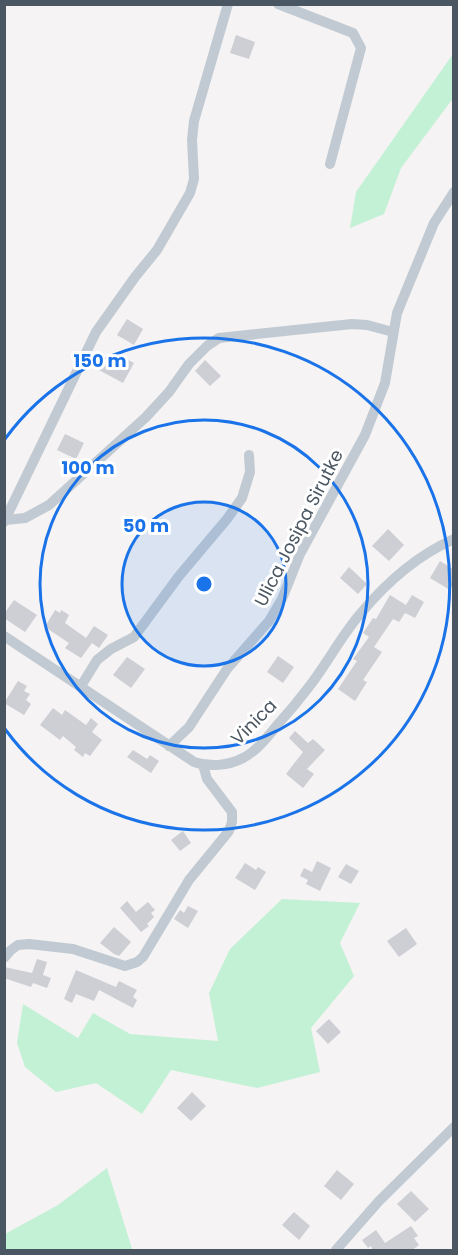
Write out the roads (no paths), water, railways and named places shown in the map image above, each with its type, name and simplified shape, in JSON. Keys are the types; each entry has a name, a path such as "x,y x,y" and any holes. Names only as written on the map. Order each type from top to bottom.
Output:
{"street":[{"path":"5,521 96,332 135,277 158,250 190,194 194,179 192,140 194,121 228,4"},
{"path":"278,4 353,33 361,48 330,164"},
{"name":"Ulica Josipa Sirutke","path":"169,746 189,727 227,669 269,621 282,599 300,554 365,435 385,383 397,313 434,223 453,192"},
{"path":"5,521 25,518 49,505 146,417 170,392 189,364 207,346 219,338 352,324 368,325 393,332"},
{"path":"81,686 97,660 111,649 134,637 179,576 227,519 242,498 250,472 249,454"},
{"name":"Vinica","path":"202,765 230,763 254,751 309,687 343,637 381,591 408,567 453,539"},
{"path":"4,636 169,746 202,765 207,779 232,812 229,831 189,880 143,957 137,962 125,966 73,949 29,945 18,945 4,958"},
{"path":"336,1251 379,1201 453,1127"}]}
